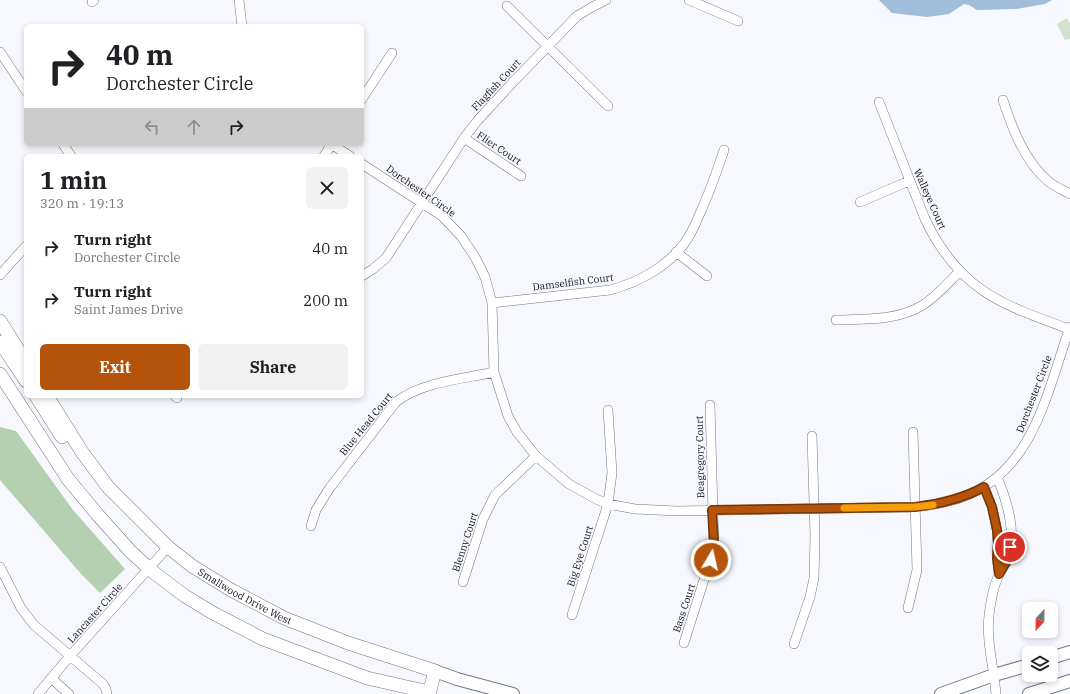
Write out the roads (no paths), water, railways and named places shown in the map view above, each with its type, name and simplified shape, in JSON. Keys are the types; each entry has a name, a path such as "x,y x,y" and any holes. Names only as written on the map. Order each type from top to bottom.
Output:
{"main road":[{"path":"0,321 24,359"},
{"path":"0,342 24,378"},
{"path":"0,374 68,479 131,552 185,596 263,640 367,678 431,693 435,671"},
{"path":"37,398 64,440 108,487"},
{"name":"Smallwood Drive West","path":"48,398 82,452 108,487 168,547 192,566 284,618 348,643 421,668 435,671"}],"street":[{"path":"239,0 242,24"},
{"name":"Flagfish Court","path":"364,275 386,258 464,138 494,103 577,16 606,0"},
{"path":"689,0 738,21"},
{"path":"507,6 608,106"},
{"path":"0,52 24,88"},
{"path":"364,96 392,53"},
{"path":"1003,100 1013,128 1034,166 1048,181 1070,194"},
{"name":"Walleye Court","path":"879,102 909,181 931,232 959,272 987,294 1002,302 1070,328"},
{"name":"Flier Court","path":"464,138 521,176"},
{"path":"334,146 347,154"},
{"name":"Damselfish Court","path":"492,303 601,292 619,288 654,271 684,244 692,230 713,182 724,150"},
{"name":"Dorchester Circle","path":"364,165 421,202 448,222 468,245 485,277 492,303 494,372 508,416 519,435 536,456 569,484 608,504 654,511 915,507 956,500 984,487 997,477 1017,457 1030,436 1042,407 1070,328"},
{"path":"860,202 909,181"},
{"path":"0,274 24,248"},
{"path":"676,252 707,276"},
{"path":"836,320 888,317 910,312 928,301 959,272"},
{"name":"Blue Head Court","path":"311,526 319,505 329,489 396,402 408,394 422,388 494,372"},
{"name":"Beagregory Court","path":"710,404 712,510"},
{"name":"Big Eye Court","path":"572,615 608,504 612,473 608,410"},
{"path":"908,608 917,570 913,432"},
{"path":"794,644 810,598 813,583 812,436"},
{"name":"Blenny Court","path":"463,582 483,519 495,495 536,456"},
{"path":"996,694 988,625 992,598 999,574 1008,559 1012,530 1006,497 997,477"},
{"path":"984,487 992,507 997,530 997,558 999,574"},
{"name":"Bass Court","path":"684,643 713,554 714,543 712,510"},
{"name":"Lancaster Circle","path":"38,694 70,656 168,547"},
{"path":"0,567 2,579 34,625 103,684 107,694"},
{"path":"1058,656 1070,652"},
{"path":"941,694 994,675 1022,667"},
{"name":"Smallwood Drive West","path":"435,671 457,679 513,694"},
{"path":"51,678 69,694"},
{"path":"1029,694 1070,681"}],"water":[{"path":"879,0 1052,0 1045,4 1016,9 977,10 964,4 949,14 927,17 892,13"}]}
